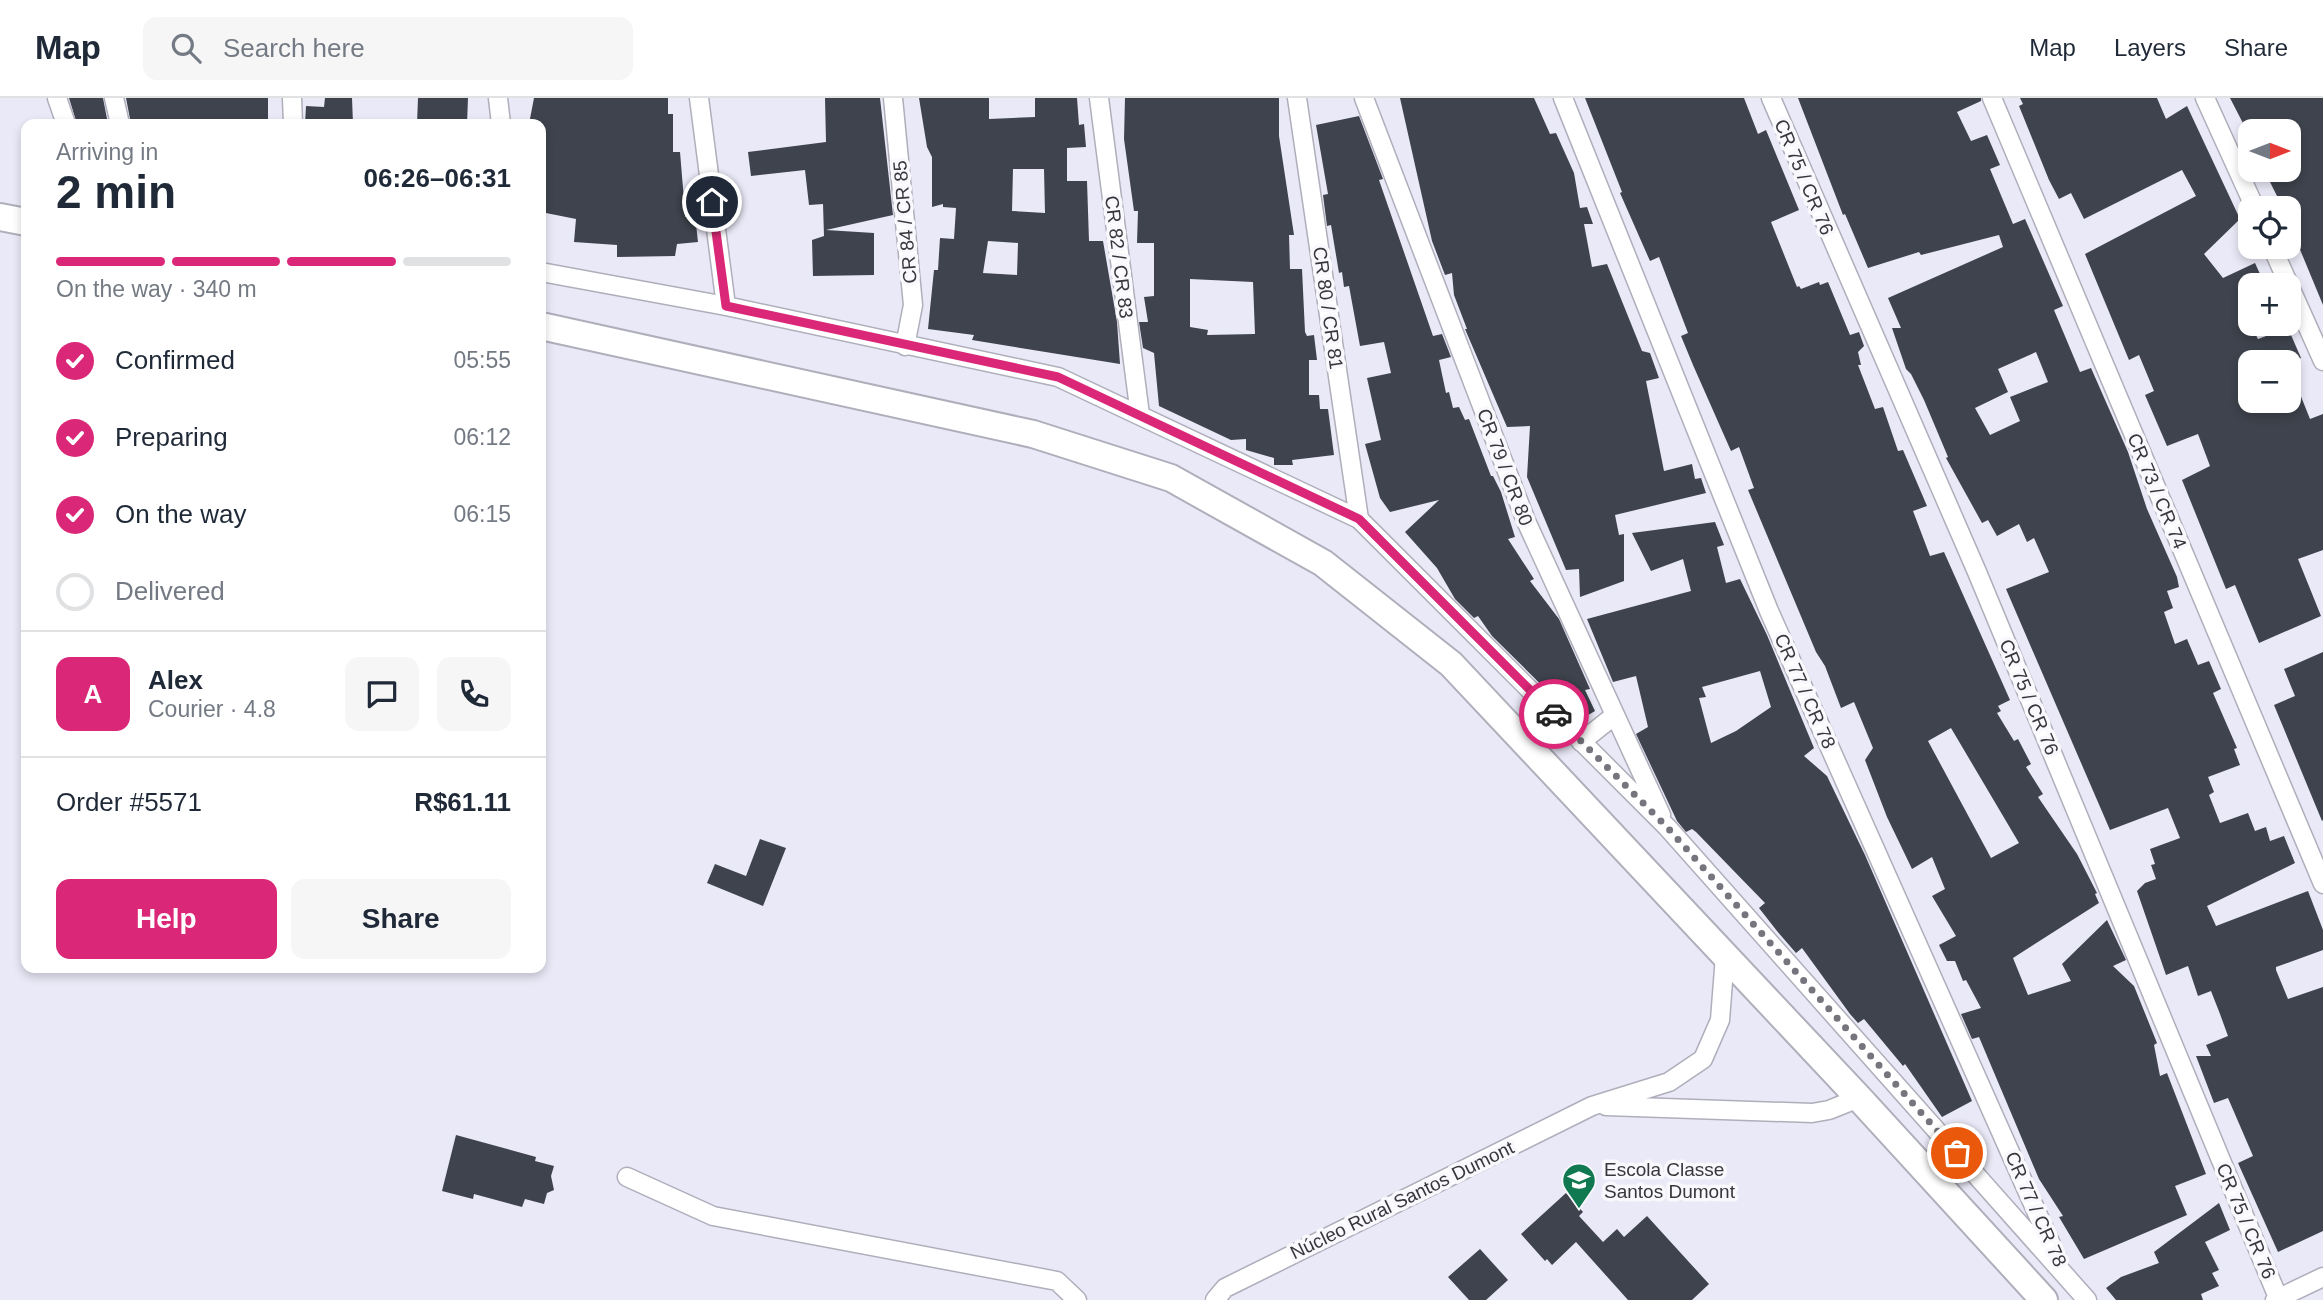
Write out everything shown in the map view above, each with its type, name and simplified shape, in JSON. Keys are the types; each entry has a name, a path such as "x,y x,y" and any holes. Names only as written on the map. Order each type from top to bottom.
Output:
{"main road":[{"path":"0,217 21,221"},
{"path":"546,327 1033,434 1171,478 1324,563 1451,664 1859,1098 2044,1300"}],"street":[{"path":"57,98 64,119"},
{"path":"114,98 119,119"},
{"path":"292,98 293,119"},
{"path":"498,98 500,119"},
{"path":"699,98 726,306"},
{"name":"CR 84 / CR 85","path":"893,98 913,305 905,346"},
{"name":"CR 82 / CR 83","path":"1099,98 1140,415"},
{"name":"CR 80 / CR 81","path":"1297,98 1359,519"},
{"name":"CR 79 / CR 80","path":"1364,98 1526,521 1667,827"},
{"name":"CR 77 / CR 78","path":"1563,98 1769,611 2065,1276"},
{"name":"CR 75 / CR 76","path":"1771,98 1977,572 2277,1300"},
{"name":"CR 73 / CR 74","path":"1992,98 2323,884"},
{"path":"2205,98 2250,196"},
{"path":"2277,259 2323,361"},
{"path":"546,273 726,306 1058,377 1359,519 1667,827 2087,1300"},
{"path":"1581,742 1615,715"},
{"name":"Núcleo Rural Santos Dumont","path":"1215,1300 1225,1288 1592,1106 1669,1082 1703,1059 1720,1020 1725,956"},
{"name":"Núcleo Rural Santos Dumont","path":"1592,1106 1812,1113 1829,1110 1859,1098"},
{"path":"627,1177 713,1216 1057,1281 1077,1300"},
{"path":"2277,1300 2323,1277"}],"building":[{"path":"69,98 103,98 107,119 75,119"},
{"path":"126,98 268,98 268,119 130,119"},
{"path":"325,98 352,98 353,119 305,119 306,106 324,107"},
{"path":"418,98 468,98 467,119 417,119"},
{"path":"534,98 668,98 668,114 673,114 673,152 680,152 684,200 687,200 685,217 695,215 698,242 677,244 675,256 617,257 617,245 574,242 576,219 546,213 546,119 530,119"},
{"path":"825,98 880,98 893,215 826,230 874,233 874,275 813,276 812,240 824,236 823,204 809,205 805,170 751,176 748,152 826,142"},
{"path":"919,98 989,98 989,119 1035,117 1035,98 1077,98 1079,125 1084,124 1086,147 1067,148 1067,181 1087,181 1089,241 1103,241 1117,322 1120,364 972,340 974,335 928,329 934,270 938,270 940,238 954,239 956,208 943,207 943,204 932,207 932,157 927,147","holes":["1013,169 1044,169 1045,213 1012,211","988,241 1018,243 1017,275 983,273"]},
{"path":"1125,98 1279,98 1279,136 1294,235 1289,235 1290,269 1302,269 1305,332 1307,336 1314,335 1317,360 1309,360 1309,395 1319,395 1320,409 1328,409 1334,455 1292,460 1293,465 1274,465 1274,458 1246,450 1246,439 1231,440 1159,406 1154,353 1143,348 1139,322 1148,322 1144,297 1154,296 1154,243 1137,243 1138,211 1134,211 1124,139","holes":["1190,279 1253,282 1255,334 1207,335 1208,330 1190,327"]},
{"path":"1400,98 1534,98 1550,134 1556,133 1574,173 1580,208 1587,207 1593,224 1584,224 1592,267 1607,264 1642,351 1650,353 1659,378 1646,381 1664,471 1692,464 1695,479 1701,478 1706,493 1615,515 1619,535 1624,534 1624,581 1580,597 1579,569 1566,570 1527,477 1530,426 1507,427 1465,329 1454,295 1452,273 1445,275 1432,241"},
{"path":"1585,98 1744,98 1758,134 1766,130 1799,210 1771,222 1797,287 1801,289 1819,282 1820,285 1828,282 1850,335 1859,332 1864,346 1858,352 1861,365 1858,365 1875,409 1883,407 1898,451 1903,450 1927,506 1913,511 1930,556 1944,552 2010,700 1998,706 2001,711 1997,713 2014,741 2018,739 2031,764 2026,767 2043,794 2038,797 2077,854 2097,893 2095,894 2099,903 2013,958 2028,995 2071,981 2062,964 2107,920 2126,960 2113,966 2134,986 2157,1043 2154,1045 2160,1076 2167,1073 2206,1174 2175,1186 2187,1215 2084,1259 2059,1217 2063,1216 2039,1179 1979,1037 1972,1039 1961,1014 1981,1008 1966,980 1963,981 1955,961 1947,961 1939,945 1956,936 1932,896 1945,889 1932,857 1912,869 1887,817 1865,760 1873,748 1854,702 1841,708 1748,490 1754,488 1739,447 1731,451 1681,336 1688,333 1659,257 1650,261 1620,193 1622,192","holes":["1951,728 2019,843 1991,858 1928,741"]},
{"path":"1798,98 1981,98 1981,101 1957,112 1971,141 1987,135 2000,165 1990,169 2013,224 2025,219 2063,306 2054,310 2080,372 2091,368 2128,452 2147,509 2177,577 2179,587 2167,591 2173,608 2164,612 2175,644 2187,639 2198,665 2209,661 2221,689 2213,693 2237,748 2234,749 2240,765 2208,777 2214,792 2209,795 2220,823 2248,813 2255,831 2266,827 2270,841 2284,836 2295,863 2207,906 2216,926 2308,891 2323,930 2323,950 2276,967 2276,970 2288,999 2323,987 2323,1231 2278,1252 2238,1163 2253,1156 2228,1098 2214,1103 2196,1056 2211,1056 2206,1045 2228,1036 2220,1014 2211,991 2198,996 2188,966 2166,975 2137,891 2145,883 2156,879 2151,865 2155,864 2150,849 2180,838 2168,808 2110,830 2006,589 2049,572 2034,538 2027,542 2019,524 1997,536 1988,520 1982,523 1946,458 1948,457 1924,400 1906,369 1892,328 1901,328 1888,298 2003,247 1999,235 1921,255 1919,252 1868,268 1845,214 1843,215","holes":["2036,352 2048,382 2010,397 2020,421 1990,435 1975,408 2008,392 1998,369"]},
{"path":"2020,98 2157,98 2166,119 2187,106 2238,215 2238,221 2204,254 2223,278 2255,263 2260,273 2238,273 2238,336 2256,336 2258,339 2266,336 2291,336 2298,350 2238,350 2238,413 2301,413 2301,396 2310,419 2323,414 2323,550 2298,559 2321,616 2259,643 2235,585 2226,589 2182,480 2210,466 2198,434 2167,446 2145,395 2154,391 2139,355 2129,360 2085,254 2196,196 2182,170 2084,219 2071,193 2059,199 2019,106 2023,104"},
{"path":"2230,98 2323,98 2323,305 2301,252 2301,196 2277,196 2270,182 2301,182 2301,119 2241,119"},
{"path":"1359,116 1383,179 1379,180 1433,336 1442,334 1451,357 1439,360 1446,393 1449,392 1453,408 1459,407 1465,420 1469,419 1491,476 1501,492 1515,537 1508,539 1534,579 1530,581 1559,619 1590,689 1585,690 1595,711 1578,721 1492,636 1478,616 1474,618 1455,599 1437,568 1405,532 1439,500 1390,512 1380,498 1365,444 1381,440 1367,378 1391,373 1384,342 1360,346 1349,286 1344,287 1331,225 1327,226 1323,195 1328,194 1316,125"},
{"path":"1715,522 1724,545 1717,547 1726,583 1740,579 1767,635 1814,748 1804,756 1827,776 1865,855 1972,1101 1942,1117 1905,1064 1903,1066 1864,1019 1858,1023 1850,1014 1802,948 1796,953 1777,931 1759,908 1765,903 1696,832 1692,829 1686,832 1677,821 1636,734 1648,727 1636,676 1613,682 1587,619 1691,591 1683,559 1651,571 1632,533","holes":["1760,671 1771,707 1736,731 1711,743 1699,698 1706,697 1702,687"]},
{"path":"2323,652 2322,821 2274,705 2295,696 2284,669"},
{"path":"760,839 786,848 763,906 707,883 715,864 746,876"},
{"path":"456,1135 536,1157 535,1161 554,1166 551,1176 554,1190 547,1193 544,1204 525,1199 522,1207 474,1194 473,1199 442,1191"},
{"path":"1566,1193 1583,1212 1579,1216 1603,1242 1617,1229 1624,1237 1647,1216 1709,1284 1692,1300 1628,1300 1576,1242 1552,1265 1547,1259 1545,1261 1521,1234"},
{"path":"2219,1203 2230,1230 2205,1242 2219,1270 2212,1273 2219,1286 2201,1294 2203,1300 2116,1300 2106,1288 2121,1277 2159,1263 2154,1252"},
{"path":"1480,1249 1508,1280 1486,1300 1469,1300 1448,1277"}],"way so far":[{"path":"1554,714 1667,827 1957,1153"}],"place":[{"name":"Escola Classe Santos Dumont","path":"1579,1210"}],"route":[{"path":"712,202 726,306 1058,377 1359,519 1554,714"}]}
